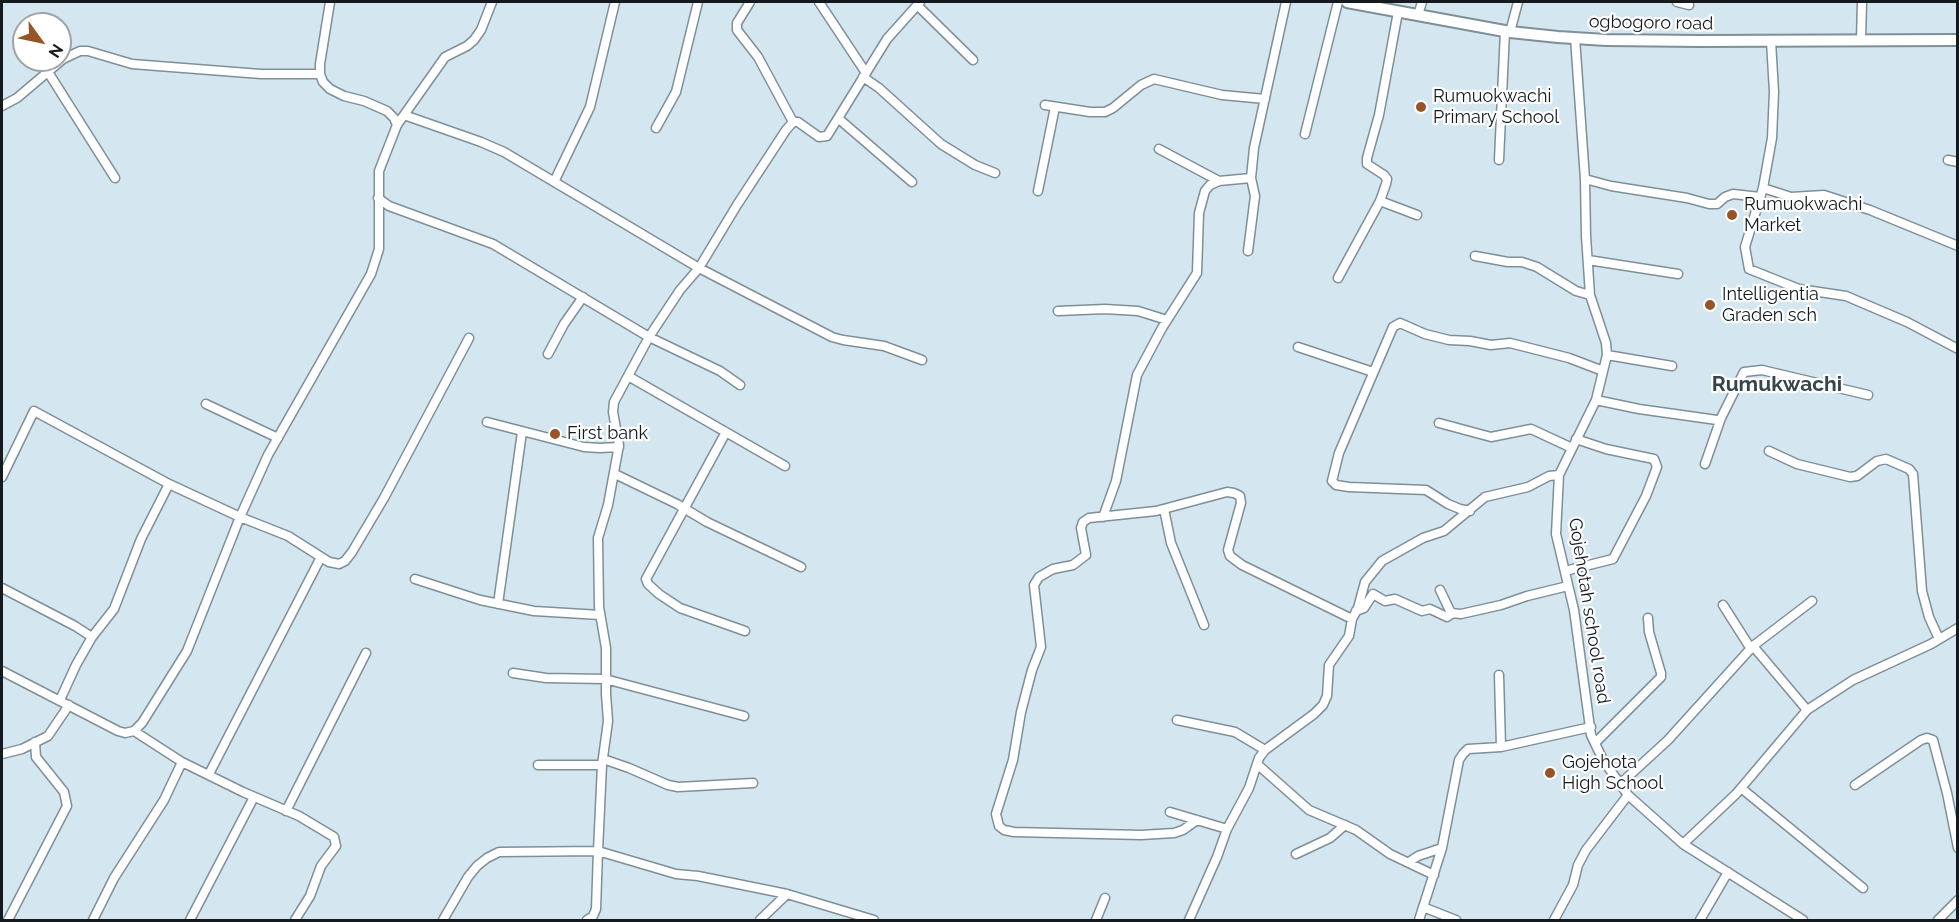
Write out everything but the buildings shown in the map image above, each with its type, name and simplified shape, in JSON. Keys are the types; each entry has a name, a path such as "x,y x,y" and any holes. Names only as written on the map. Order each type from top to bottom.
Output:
{"street":[{"path":"330,2 320,74 323,82 330,89 344,96 364,101 387,111 398,125"},
{"path":"2,671 125,733 134,731 159,698 188,651 240,517 268,455 371,274 380,249 379,171 398,125 445,57 474,40 481,30 492,2"},
{"path":"554,182 590,106 615,2"},
{"path":"656,128 676,92 698,2"},
{"path":"750,2 737,23 737,30 758,57 793,122"},
{"path":"819,2 865,75 941,144 975,165 995,174"},
{"path":"1248,251 1255,196 1251,178 1254,148 1286,2"},
{"path":"1305,134 1338,2"},
{"name":"ogbogoro road","path":"1347,2 1508,31 1575,38 1771,41 1958,40"},
{"path":"1418,15 1422,2"},
{"path":"1499,160 1508,31 1518,2"},
{"path":"1677,2 1689,5"},
{"path":"1862,2 1862,40"},
{"path":"793,122 798,122 819,137 827,136 887,39 919,3 974,60"},
{"path":"1338,278 1380,201 1387,179 1367,164 1367,158 1379,115 1398,12"},
{"name":"Gojehotah school road","path":"1575,38 1586,179 1590,295 1606,343 1607,355 1596,400 1559,475 1556,534 1574,610 1595,743 1603,760 1628,795 1683,844 1798,919"},
{"path":"1771,41 1774,92 1772,138 1762,193 1745,247 1750,270 1799,289 1846,296 1907,322 1958,349"},
{"path":"72,55 88,51 132,64 261,74 320,74"},
{"path":"2,106 17,98 48,72 115,178"},
{"path":"1045,105 1105,112 1154,79 1222,95 1265,99"},
{"path":"1038,191 1055,107"},
{"path":"404,115 492,147 699,268 832,337 884,346 922,360"},
{"path":"839,119 912,182"},
{"path":"587,921 596,909 602,762 608,721 605,679 606,648 600,615 598,538 615,474 619,447 613,412 614,402 649,337 680,290 699,268 757,174 793,122"},
{"path":"1159,149 1219,181"},
{"path":"1103,517 1116,481 1137,375 1167,320 1197,273 1198,213 1205,191 1210,185 1219,181 1251,178"},
{"path":"1586,179 1611,186 1687,198 1709,204 1717,204 1733,194 1824,195 1870,210 1958,246"},
{"path":"378,198 389,206 493,244 649,337 720,371 740,385"},
{"path":"1380,201 1417,215"},
{"path":"1475,256 1522,262 1537,267 1576,291 1590,295"},
{"path":"1587,260 1678,274"},
{"path":"548,354 564,324 583,297"},
{"path":"1058,311 1105,309 1138,311 1167,320"},
{"path":"1470,511 1448,504 1426,490 1417,488 1393,490 1336,485 1332,481 1334,468 1352,421 1393,327 1400,323 1438,338 1470,340 1481,344 1510,343 1569,358 1603,371"},
{"path":"2,477 34,411 169,484 240,517 288,536 329,562 339,564 345,561 352,552 384,498 469,338"},
{"path":"1298,346 1373,372"},
{"path":"1607,355 1672,366"},
{"path":"1705,464 1721,418 1742,375 1748,371 1762,370 1868,395"},
{"path":"628,376 785,466"},
{"path":"1596,400 1639,409 1717,420 1721,418"},
{"path":"206,404 278,438"},
{"path":"487,422 584,447 619,447"},
{"path":"1439,423 1491,437 1531,429 1574,444 1654,459 1657,467 1646,496 1613,560 1565,571"},
{"path":"498,604 522,432"},
{"path":"726,432 646,579 659,594 680,608 745,631"},
{"path":"1769,451 1797,464 1850,477 1857,476 1877,461 1886,459 1909,469 1913,474 1923,591 1929,617 1939,639"},
{"path":"615,474 801,567"},
{"path":"1189,921 1227,829 1249,788 1259,758 1265,750 1323,705 1327,696 1329,665 1349,636 1365,582 1382,561 1423,538 1444,531 1485,497 1528,488 1549,476 1559,475"},
{"path":"60,700 76,664 92,637 114,609 141,539 169,484"},
{"path":"1197,820 1183,830 1174,833 1142,835 1004,830 999,826 996,814 1014,760 1021,712 1032,670 1041,647 1034,585 1039,577 1045,572 1073,565 1086,555 1081,528 1083,522 1089,518 1164,509 1227,492 1240,496 1241,503 1228,550 1230,556 1242,565 1354,615"},
{"path":"1164,509 1171,543 1204,625"},
{"path":"209,774 321,557"},
{"path":"415,579 498,604 554,613 600,615"},
{"path":"1440,591 1447,607 1453,613 1461,614 1568,586"},
{"path":"2,588 92,637"},
{"path":"1354,615 1364,608 1373,594 1385,601 1395,599 1422,611 1430,609 1447,618 1453,613"},
{"path":"1620,784 1668,740 1752,647 1812,601"},
{"path":"1723,605 1752,647 1807,710"},
{"path":"1595,743 1661,677 1649,632 1648,618"},
{"path":"1683,844 1741,788 1807,710 1853,680 1958,628"},
{"path":"286,811 366,653"},
{"path":"513,673 546,678 605,679 744,716"},
{"path":"1499,675 1501,747"},
{"path":"2,754 22,749 48,736 69,705"},
{"path":"1177,720 1235,732 1265,750"},
{"path":"1419,921 1442,848 1459,760 1468,749 1501,747 1591,727"},
{"path":"134,731 183,762 286,811 334,837 336,844 321,866 310,896 295,921"},
{"path":"1855,784 1921,740 1926,738 1933,740 1958,848"},
{"path":"8,921 67,806 64,792 36,757 35,742"},
{"path":"93,921 114,878 164,800 183,762"},
{"path":"538,765 602,762 629,768 678,787 753,783"},
{"path":"1257,764 1309,810 1356,830 1390,854 1434,874"},
{"path":"1741,788 1863,888"},
{"path":"1554,921 1573,885 1578,865 1586,850 1628,795"},
{"path":"190,921 254,797"},
{"path":"1170,812 1227,829"},
{"path":"1296,854 1330,838 1345,825"},
{"path":"1409,862 1418,856 1442,848"},
{"path":"443,921 468,877 477,866 499,852 598,851 676,874 698,876 787,894 874,921"},
{"path":"1700,921 1728,872"},
{"path":"760,921 787,894"},
{"path":"1096,921 1105,898"},
{"path":"1938,921 1957,904"},
{"path":"1423,907 1456,921"}],"place":[{"name":"Rumuokwachi Primary School","path":"1421,107"},
{"name":"Rumuokwachi Market","path":"1732,215"},
{"name":"Intelligentia Graden sch","path":"1710,305"},
{"name":"First bank","path":"555,434"},
{"name":"Gojehota High School","path":"1550,773"}],"district":[{"name":"Rumukwachi","path":"1777,385"}]}
